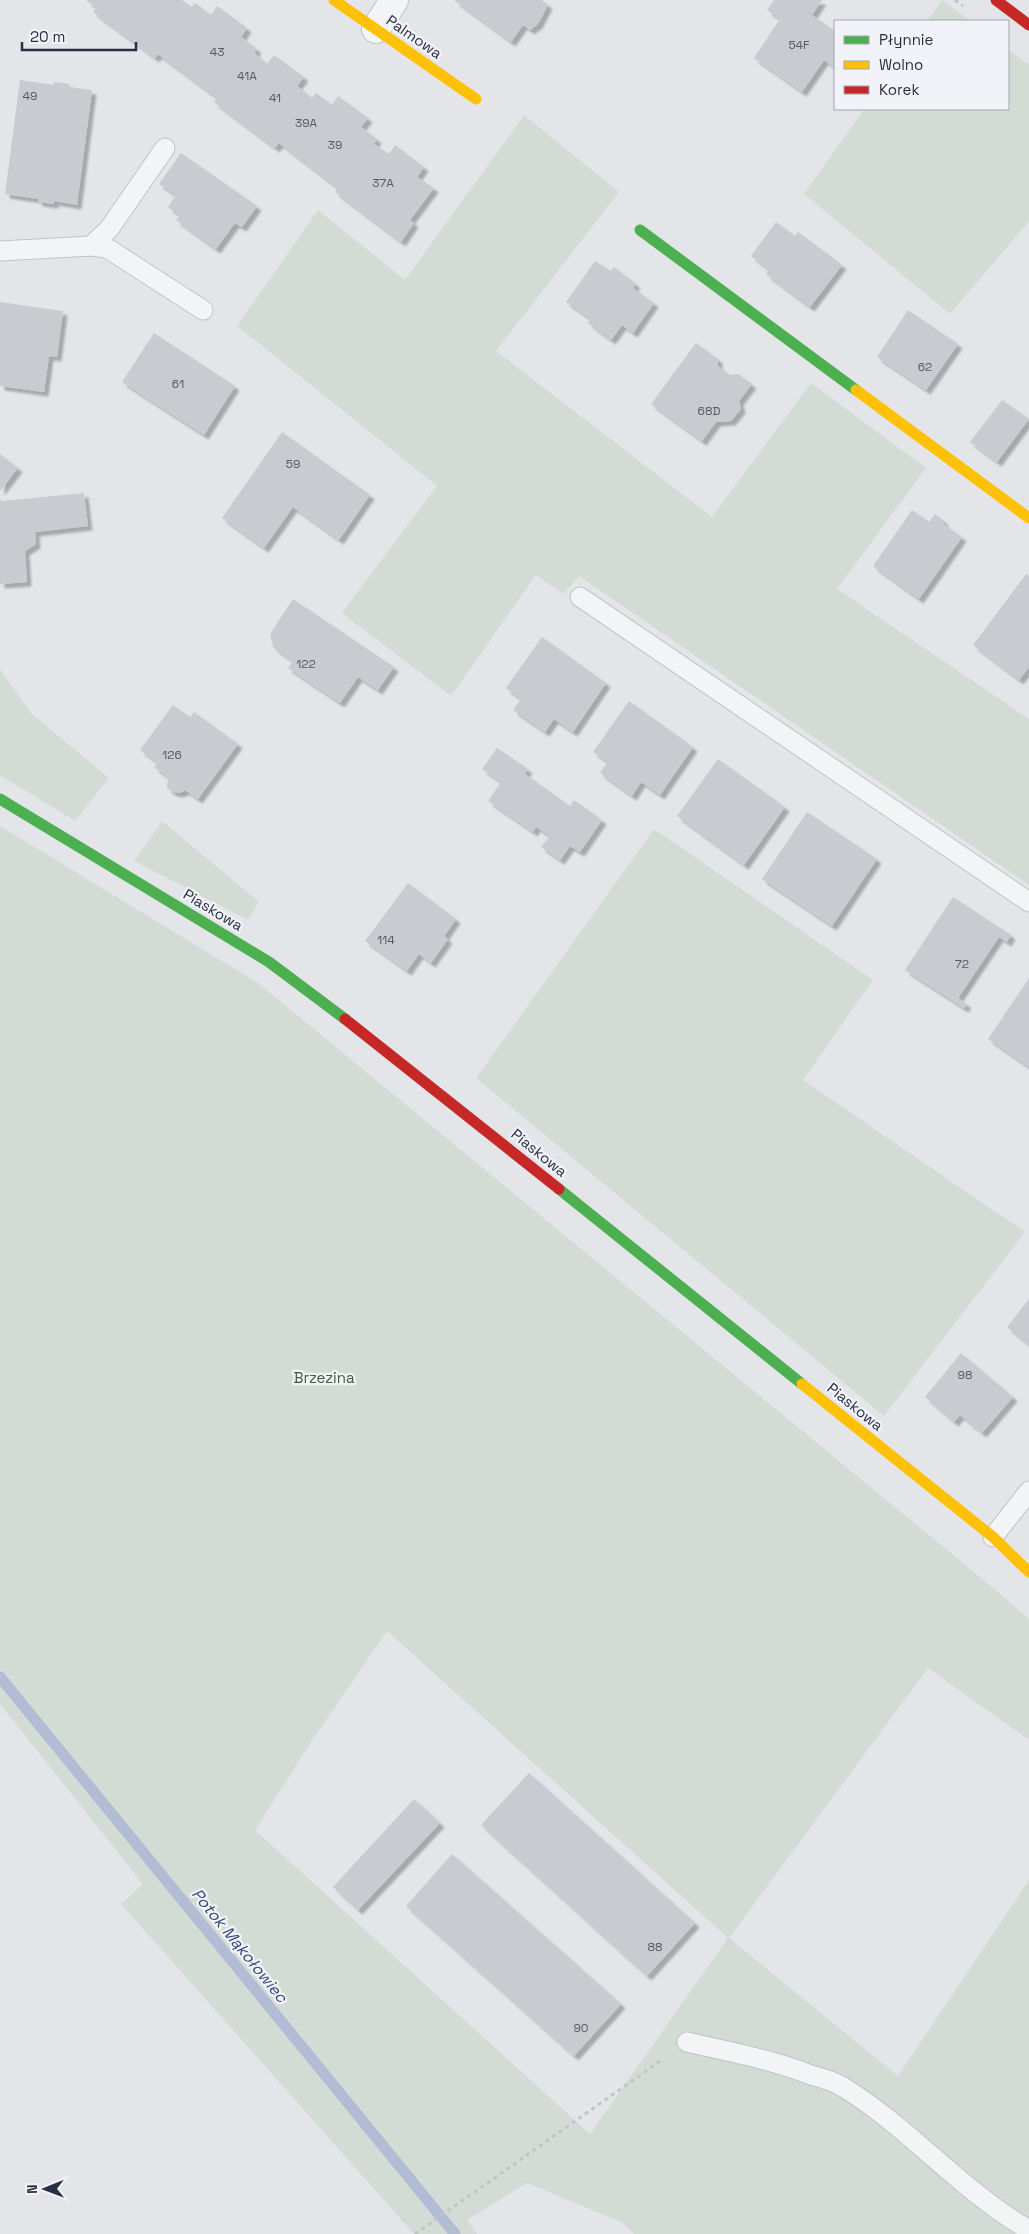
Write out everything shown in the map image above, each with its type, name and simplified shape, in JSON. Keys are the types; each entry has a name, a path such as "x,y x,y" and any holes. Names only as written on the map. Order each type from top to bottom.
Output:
{"street":[{"name":"Palmowa","path":"334,0 476,99"},
{"path":"376,29 394,0"},
{"path":"996,0 1029,24"},
{"path":"640,230 1029,518"},
{"name":"Piaskowa","path":"0,799 269,962 391,1054 993,1537 1029,1572"}],"lane":[{"path":"91,246 109,229 165,148"},
{"path":"0,251 91,246 106,248 203,310"},
{"path":"580,597 1029,902"},
{"path":"993,1537 1029,1491"},
{"path":"687,2042 773,2061 841,2086 899,2128 1003,2214 1029,2230"}],"path":[{"path":"414,2234 687,2042"}],"green space":[{"path":"942,0 970,20 928,20"},
{"path":"1009,50 1029,65 1029,221 950,314 804,194 863,110 1009,110"},
{"path":"524,115 619,192 496,351 712,517 811,383 926,468 837,589 1029,719 1029,885 579,576 563,594 536,575 451,696 342,613 437,486 237,326 318,210 405,280"},
{"path":"0,669 32,714 109,778 75,821 0,775"},
{"path":"162,821 259,902 248,920 134,861"},
{"name":"Brzezina","path":"0,826 258,983 1029,1619 1029,1740 928,1668 729,1938 898,2076 1029,1880 1029,2234 634,2234 621,2222 527,2183 467,2220 477,2234 414,2234 121,1904 143,1884 0,1704","holes":["387,1631 728,1938 590,2134 255,1830 313,1739"]},
{"path":"654,829 873,980 803,1080 1025,1232 884,1416 476,1078"}],"building":[{"path":"86,0 182,0 191,7 195,3 211,15 217,6 247,28 241,37 257,49 254,53 267,64 274,55 304,77 297,86 312,98 316,93 332,105 338,96 368,118 361,127 377,139 374,144 389,154 395,145 424,167 417,177 434,188 410,220 414,223 401,242 335,192 338,188 279,143 275,148 214,102 217,98 158,54 155,58 93,12 96,7"},
{"path":"454,0 542,0 548,5 538,24 530,30 523,25 511,42"},
{"path":"774,0 822,0 812,15 834,30 834,67 824,60 802,92 754,58 780,19 767,10"},
{"path":"20,80 54,85 54,82 70,84 69,87 92,90 77,205 54,201 54,204 38,202 38,199 5,194"},
{"path":"181,153 257,206 242,227 235,223 216,249 176,220 180,215 168,207 176,195 159,184"},
{"path":"776,222 795,236 798,232 842,265 810,307 766,274 769,270 751,256"},
{"path":"595,261 611,271 614,267 636,284 633,288 654,303 633,333 622,325 611,340 588,323 591,319 566,302"},
{"path":"0,302 63,311 57,357 49,356 44,392 0,386"},
{"path":"908,310 958,344 926,390 877,357"},
{"path":"154,333 235,386 204,435 122,382"},
{"path":"696,343 718,359 718,366 730,375 738,374 752,384 739,401 741,409 731,421 716,422 702,441 651,404"},
{"path":"1002,400 1029,419 997,462 970,442"},
{"path":"282,432 370,495 339,540 293,507 264,548 222,518"},
{"path":"0,454 18,468 0,491"},
{"path":"84,493 88,526 35,532 36,544 25,551 27,582 0,584 0,499 2,501"},
{"path":"912,510 929,522 935,514 944,521 943,524 962,537 919,599 873,566"},
{"path":"1026,574 1029,576 1029,667 1019,680 973,645"},
{"path":"293,599 394,667 378,690 358,677 340,703 288,668 293,661 273,647 270,634"},
{"path":"542,637 606,683 573,732 554,719 545,732 513,710 521,699 506,688"},
{"path":"629,701 693,747 660,795 641,782 632,796 600,773 608,762 593,752"},
{"path":"173,705 190,717 194,712 238,744 198,799 185,790 180,793 173,792 167,788 168,777 154,767 158,763 140,750"},
{"path":"497,748 528,769 525,774 570,806 574,800 602,820 580,852 570,846 560,860 541,847 550,836 536,827 533,832 488,801 501,782 482,769"},
{"path":"718,759 785,807 744,865 677,816"},
{"path":"807,812 877,859 832,926 762,879"},
{"path":"408,883 456,919 444,936 448,939 431,963 419,954 407,971 365,941"},
{"path":"953,897 1011,935 1007,942 999,937 958,998 967,1004 964,1008 905,970"},
{"path":"1029,978 1029,1067 988,1039"},
{"path":"1029,1299 1029,1345 1007,1327"},
{"path":"961,1353 1013,1397 982,1433 960,1415 954,1422 925,1397"},
{"path":"529,1773 695,1923 647,1976 481,1825"},
{"path":"414,1799 440,1823 358,1910 333,1887"},
{"path":"452,1854 621,2004 574,2056 406,1906"}],"waterway":[{"name":"Potok Mąkołowiec","path":"0,1677 455,2234"}],"traffic: fast":[{"path":"640,230 856,390"},
{"path":"0,799 269,962 345,1019"},
{"path":"559,1189 802,1384"}],"traffic: slow":[{"path":"334,0 476,99"},
{"path":"856,390 1029,518"},
{"path":"802,1384 993,1537 1029,1572"}],"traffic: jam":[{"path":"996,0 1029,25"},
{"path":"345,1019 559,1189"}]}
